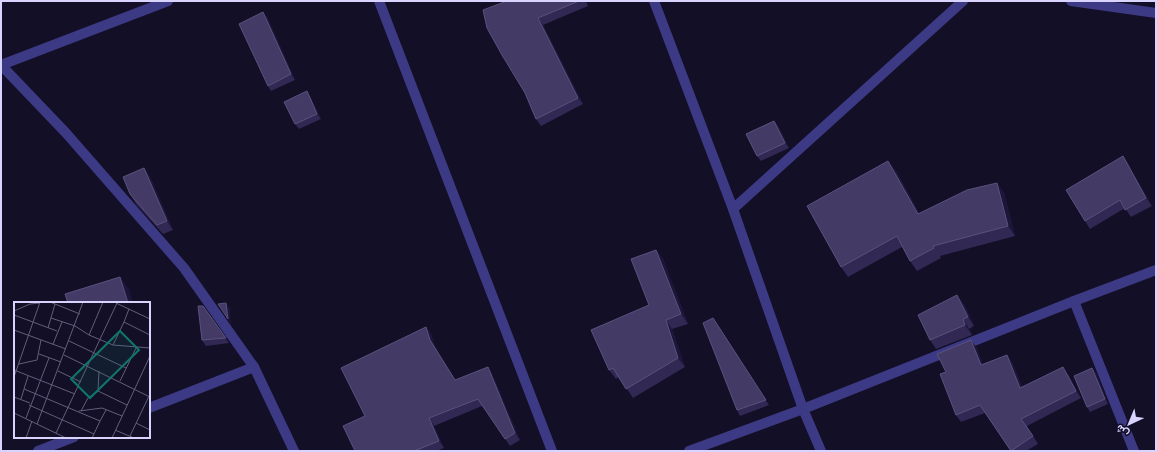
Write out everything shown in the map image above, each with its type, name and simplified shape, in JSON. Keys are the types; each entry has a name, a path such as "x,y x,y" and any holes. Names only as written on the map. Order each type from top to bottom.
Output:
{"street":[{"path":"168,1 1,65 66,133 184,268 254,367 294,451"},
{"path":"379,1 552,451"},
{"path":"654,1 733,209 803,409 820,451"},
{"path":"733,209 963,1"},
{"path":"1071,1 1156,13"},
{"path":"689,451 803,409 1156,270"},
{"path":"1074,301 1134,451"},
{"path":"150,408 254,367"},
{"path":"38,451 71,438"}],"building":[{"path":"507,1 579,1 538,18 578,98 536,119 525,93 487,28 483,10"},
{"path":"263,12 291,74 268,86 239,24"},
{"path":"307,91 317,114 295,124 284,102"},
{"path":"774,121 785,143 757,156 746,134"},
{"path":"1123,156 1146,198 1125,210 1120,200 1085,221 1066,190"},
{"path":"888,161 918,214 967,190 997,183 1008,226 933,246 934,248 910,261 897,236 841,267 807,206"},
{"path":"144,168 167,221 157,225 130,194 123,177"},
{"path":"656,250 681,314 666,320 678,358 626,389 613,368 609,370 591,330 649,305 631,259"},
{"path":"120,277 128,302 68,302 65,294"},
{"path":"957,295 968,317 963,319 965,325 930,340 918,315"},
{"path":"226,303 228,319 218,304"},
{"path":"198,306 203,306 226,338 202,340"},
{"path":"713,318 766,400 737,410 703,323"},
{"path":"426,327 430,340 455,380 488,367 515,433 505,439 478,399 429,418 439,441 414,451 355,451 343,426 365,416 341,368"},
{"path":"971,340 981,365 1007,355 1020,388 1063,367 1076,391 1021,419 1033,436 1011,451 980,405 956,415 940,374 946,372 937,354"},
{"path":"1092,368 1105,399 1087,407 1074,376"}]}
